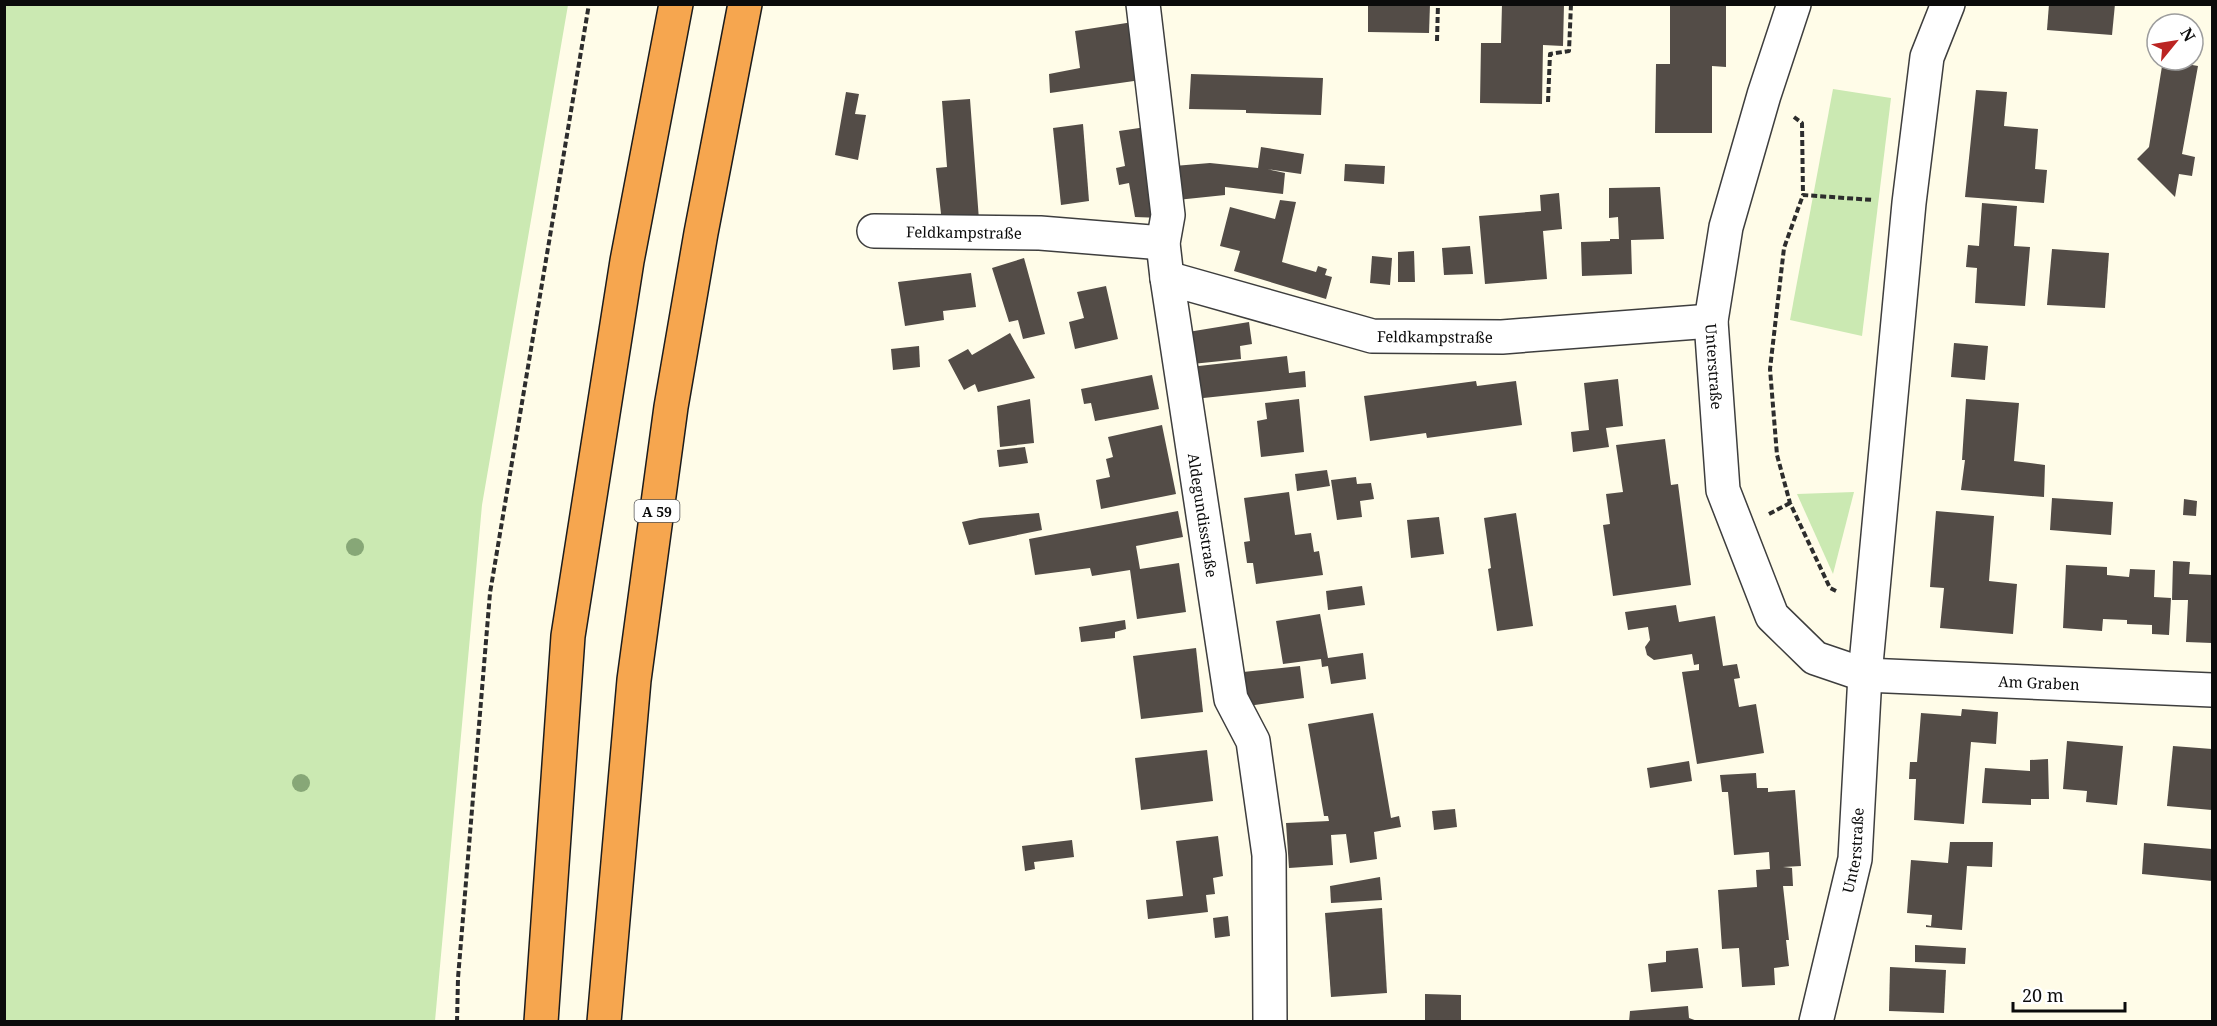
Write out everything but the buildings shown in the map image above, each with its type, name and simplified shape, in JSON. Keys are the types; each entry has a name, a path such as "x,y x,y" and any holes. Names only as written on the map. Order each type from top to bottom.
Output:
{"highway":[{"path":"541,1022 568,636 627,261 676,4"},
{"name":"A 59","path":"604,1022 634,680 671,407 705,210 745,4"}],"street":[{"name":"Aldegundisstraße","path":"1143,4 1168,215 1163,243 1167,278 1231,699 1253,741 1269,855 1270,1022"},
{"name":"Unterstraße","path":"1794,4 1764,95 1726,227 1711,321 1723,490 1772,616 1815,658 1865,675"},
{"name":"Unterstraße","path":"1816,1022 1855,859 1865,675 1909,203 1927,57 1948,4"},
{"name":"Feldkampstraße","path":"874,231 1040,233 1163,243"},
{"name":"Feldkampstraße","path":"1167,278 1372,336 1502,337 1711,321"},
{"name":"Am Graben","path":"1865,675 2212,690"}],"path":[{"path":"457,1022 458,978 490,593 589,4"},
{"path":"1437,41 1438,4"},
{"path":"1548,102 1550,54 1569,51 1571,4"},
{"path":"1764,95 1803,123 1803,195 1784,248 1770,369 1777,455 1790,503 1830,588 1871,609"},
{"path":"1803,195 1909,203"}],"green space":[{"path":"5,4 568,5 482,505 435,1021 5,1021"},
{"path":"1833,89 1891,98 1862,336 1790,320"},
{"path":"1854,492 1833,574 1797,494"}]}
